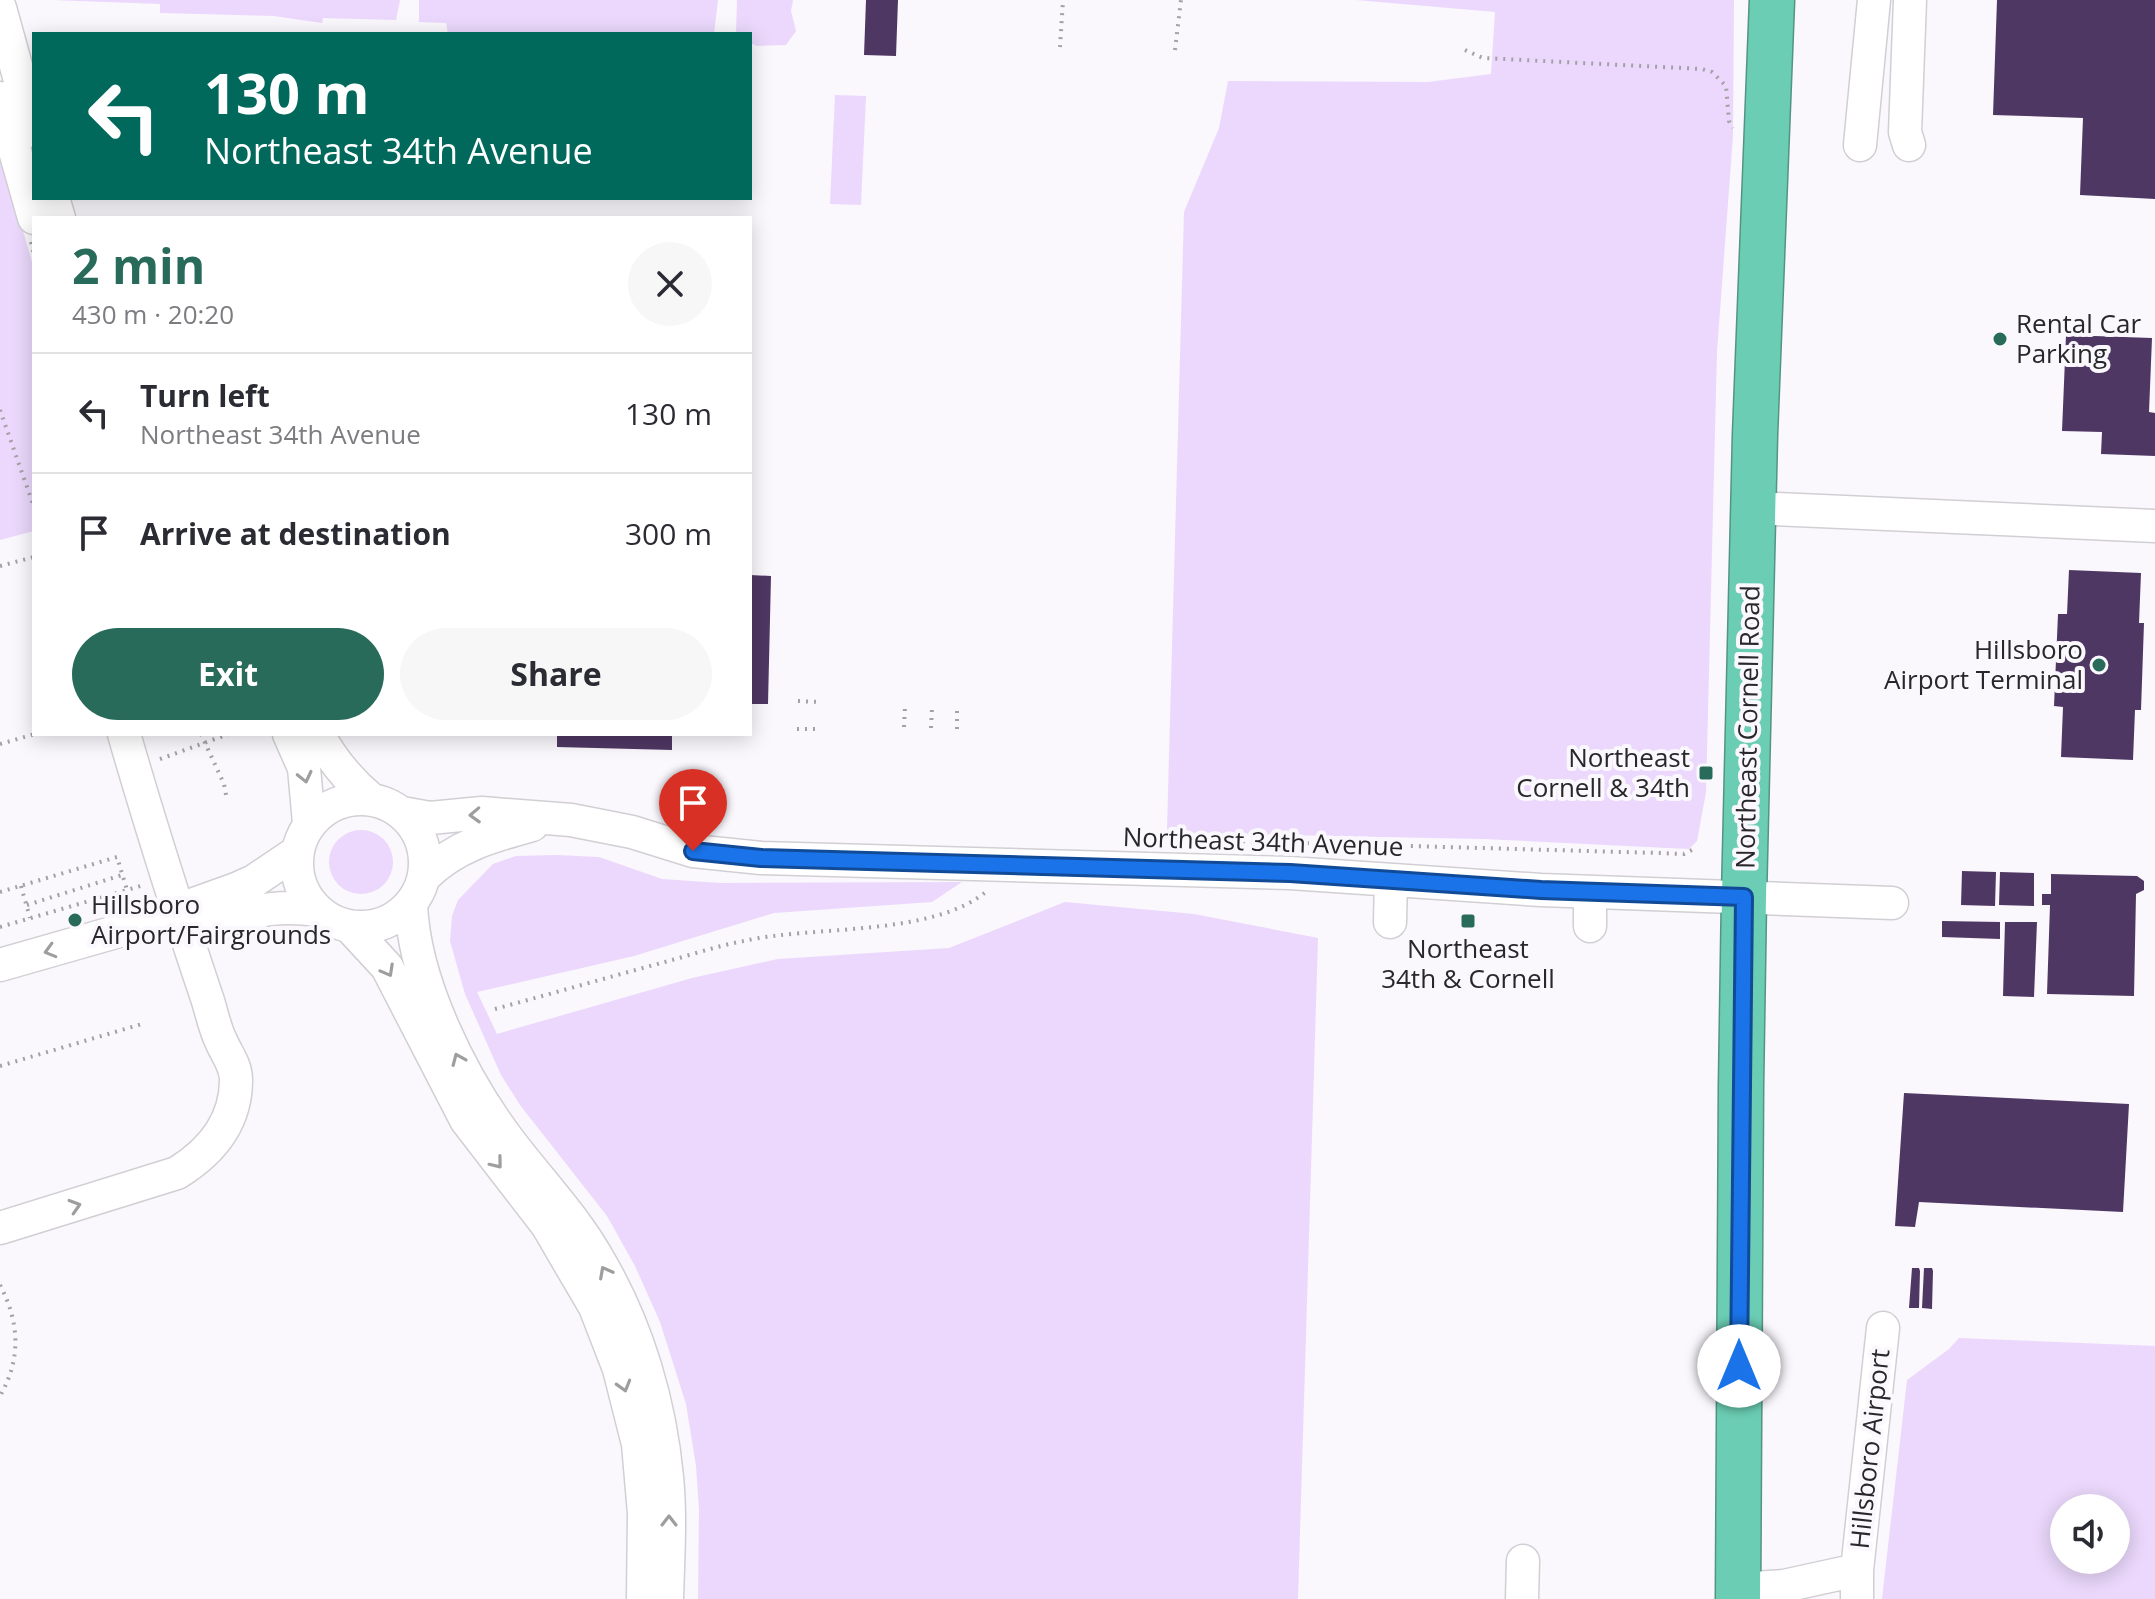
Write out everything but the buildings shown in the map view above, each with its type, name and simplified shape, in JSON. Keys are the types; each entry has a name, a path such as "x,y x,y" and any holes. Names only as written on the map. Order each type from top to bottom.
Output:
{"highway":[{"name":"Northeast Cornell Road","path":"1738,1594 1744,897 1753,508 1772,0"}],"street":[{"path":"1860,145 1874,0"},
{"path":"1909,145 1905,132 1910,0"},
{"path":"0,8 32,124"},
{"path":"0,98 33,216"},
{"path":"1753,508 2155,526"},
{"path":"0,1228 177,1173 195,1162 223,1131 232,1105 236,1081 234,1065 220,1040 125,736"},
{"path":"290,736 304,768 303,837 296,868 300,884 317,910 350,927 370,927 386,922 418,890"},
{"path":"319,736 349,781 371,799 402,813 415,827 426,859 418,890 417,954 465,1075 499,1127 556,1195 587,1240 632,1328 645,1366 663,1443 669,1515 667,1599"},
{"path":"182,923 254,881 335,804 351,799 371,799"},
{"name":"Northeast 34th Avenue","path":"402,813 430,818 482,813 599,824 693,851 718,855 1290,873 1590,892 1892,903"},
{"name":"Northeast 34th Avenue","path":"418,890 438,863 467,845 549,820"},
{"path":"1390,922 1391,880"},
{"path":"1590,892 1590,926"},
{"path":"0,965 119,931 263,908 288,906 317,910"},
{"path":"350,927 387,967 424,1044 466,1120 547,1225 595,1307 619,1369 638,1444 644,1513 643,1599"},
{"name":"Hillsboro Airport","path":"1738,1594 1784,1586 1857,1584 1883,1328"},
{"path":"1522,1599 1523,1561"}],"path":[{"path":"1060,47 1063,0"},
{"path":"1175,50 1181,0"},
{"path":"1465,50 1483,58 1712,72 1726,86 1729,121 1737,132"},
{"path":"0,410 32,501"},
{"path":"0,566 32,558"},
{"path":"798,701 819,702"},
{"path":"904,727 905,707"},
{"path":"931,728 932,708"},
{"path":"957,709 957,729"},
{"path":"797,729 820,729"},
{"path":"0,744 32,735"},
{"path":"202,736 224,784 227,800"},
{"path":"158,759 223,736"},
{"name":"Northeast 34th Avenue","path":"1153,839 1684,854 1692,850"},
{"path":"0,892 117,857 127,890"},
{"path":"495,1009 742,941 912,922 947,913 978,898 1016,865"},
{"path":"27,905 122,875"},
{"path":"21,886 30,918"},
{"path":"0,927 141,886"},
{"path":"0,1066 142,1024"},
{"path":"0,1285 13,1323 16,1348 11,1377 0,1396"}],"shaded area":[{"path":"53,0 400,0 396,20 323,18 322,23 274,16 160,13 160,4"},
{"path":"419,0 718,0 714,32 448,32 446,23 419,22"},
{"path":"737,0 793,0 791,11 796,31 786,45 757,46 752,44 752,32 736,32"},
{"path":"1356,0 1734,0 1733,136 1717,351 1706,792 1697,841 1689,849 1484,839 1176,833 1167,829 1184,212 1219,128 1228,81 1428,82 1491,74 1495,12"},
{"path":"835,95 866,96 861,205 830,204"},
{"path":"0,151 32,262 32,532 0,540"},
{"path":"361,830 384,839 393,862 384,885 361,894 338,885 329,862 338,839"},
{"path":"516,856 599,857 662,879 720,883 962,882 932,902 774,913 634,956 477,992 497,1034 692,978 778,959 949,948 1065,902 1194,914 1318,938 1298,1599 698,1599 696,1466 686,1404 660,1322 635,1266 607,1216 520,1105 501,1075 465,994 450,941 452,916 458,900 493,864"},
{"path":"1959,1338 2155,1346 2155,1599 1882,1599 1907,1380"}],"place":[{"name":"Rental Car Parking","path":"2000,339"},
{"name":"Hillsboro Airport Terminal","path":"2099,665"},
{"name":"Northeast Cornell & 34th","path":"1706,773"},
{"name":"Hillsboro Airport/Fairgrounds","path":"75,920"},
{"name":"Northeast 34th & Cornell","path":"1468,921"}],"route":[{"path":"693,851 761,858 1290,873 1541,890 1744,897 1739,1366"}]}
